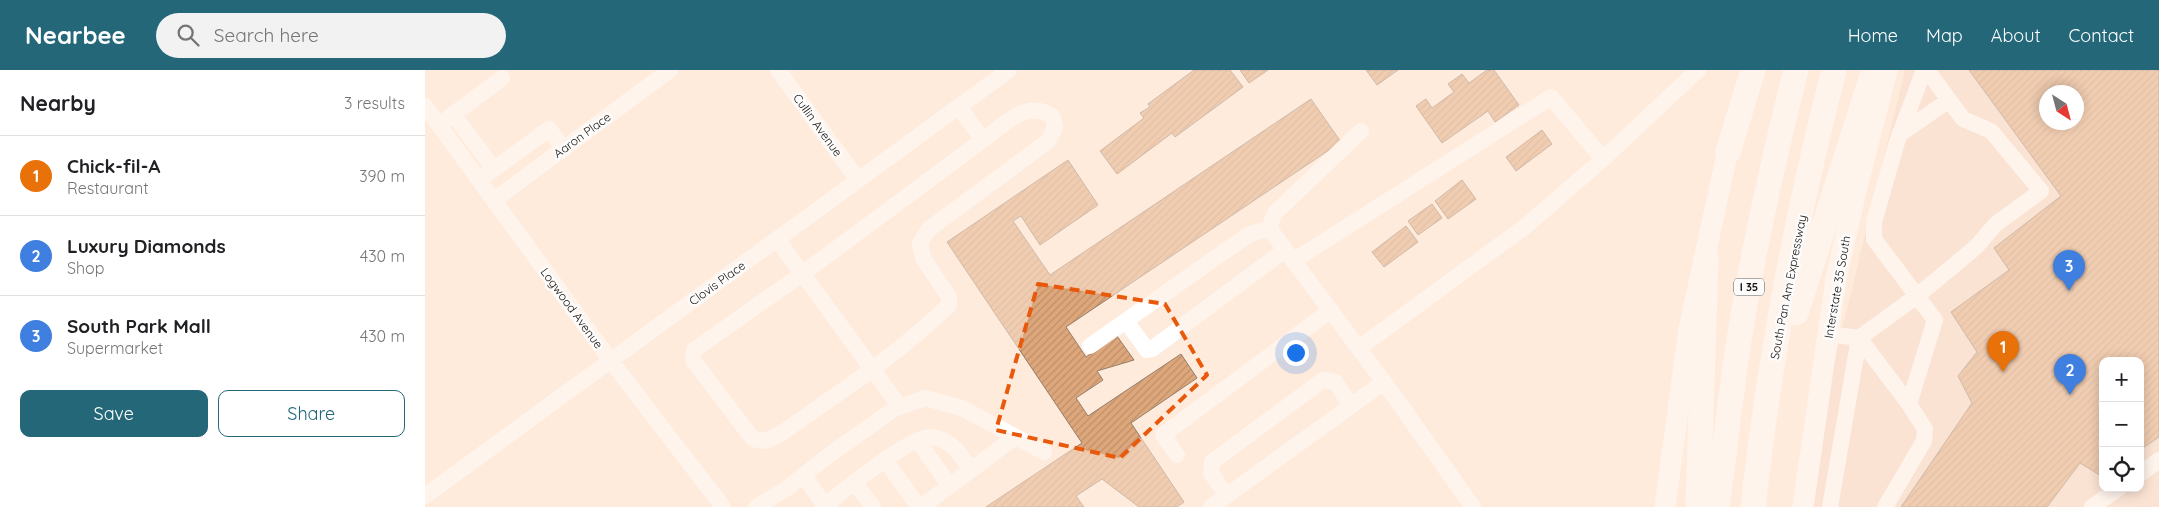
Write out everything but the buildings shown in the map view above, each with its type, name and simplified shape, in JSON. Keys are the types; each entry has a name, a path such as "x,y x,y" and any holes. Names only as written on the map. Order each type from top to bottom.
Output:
{"highway":[{"path":"1728,152 1753,70"},
{"name":"I 35","path":"1717,507 1736,358 1752,268 1796,70"},
{"name":"South Pan Am Expressway","path":"1753,507 1764,416 1780,321 1809,178 1834,70"},
{"path":"1764,416 1874,70"},
{"path":"1698,507 1706,258"}],"main road":[{"path":"1665,507 1689,329 1706,258 1744,70"},
{"name":"Interstate 35 South","path":"1803,507 1836,279 1887,70"}],"street":[{"name":"Aaron Place","path":"494,200 670,70"},
{"name":"Cullin Avenue","path":"778,70 858,180"},
{"name":"Clovis Place","path":"425,496 1009,70"},
{"path":"1359,348 1526,226 1603,159 1698,70"},
{"path":"1828,334 1859,338 1917,296 1976,247 1996,224 2041,191 1991,131 1963,119 1925,70 1899,135 1873,222 1874,238 1917,296 1935,320 1909,404"},
{"path":"439,125 502,78"},
{"path":"1126,321 1147,350 1152,349 1289,255 1551,97 1603,159"},
{"path":"1899,135 1949,100"},
{"name":"Logwood Avenue","path":"425,106 611,361 723,507"},
{"path":"959,107 983,140"},
{"path":"1032,109 1044,111 1053,117 1055,128 1047,142 929,229 920,243 923,258 949,297 949,306 937,318 871,369 782,433 766,441 753,439 693,360 694,350 802,274 1021,113 1032,109"},
{"path":"453,114 494,169"},
{"path":"479,180 549,129 563,149"},
{"path":"1090,346 1248,235 1269,228 1275,213 1361,132"},
{"path":"509,158 523,178"},
{"path":"1269,228 1384,382 1473,507"},
{"path":"777,239 900,407"},
{"path":"1177,456 1163,436 1331,310"},
{"path":"1859,338 1909,404 1925,429 1924,441 1885,507"},
{"path":"1830,507 1859,338"},
{"path":"1227,496 1211,472 1211,462 1323,380 1335,382 1351,405"},
{"path":"1211,507 1384,382"},
{"path":"756,507 786,489 835,450 894,409 925,398 962,408 1044,452"},
{"path":"803,475 824,507 885,460 917,440 930,436 946,441 957,449 971,470"},
{"path":"885,460 920,507 1015,436"},
{"path":"917,440 950,486"},
{"path":"2144,471 2159,460"},
{"path":"855,483 873,507"},
{"path":"2092,507 2113,492"}],"highlighted area":[{"path":"1038,284 1165,304 1207,375 1120,458 996,430"}],"shaded area":[{"path":"1905,70 2159,70 2159,507 1811,507 1821,416"}],"place":[{"name":"South Park Mall","path":"2069,291"},
{"name":"Chick-fil-A","path":"2003,372"},
{"name":"Luxury Diamonds","path":"2070,395"}]}
